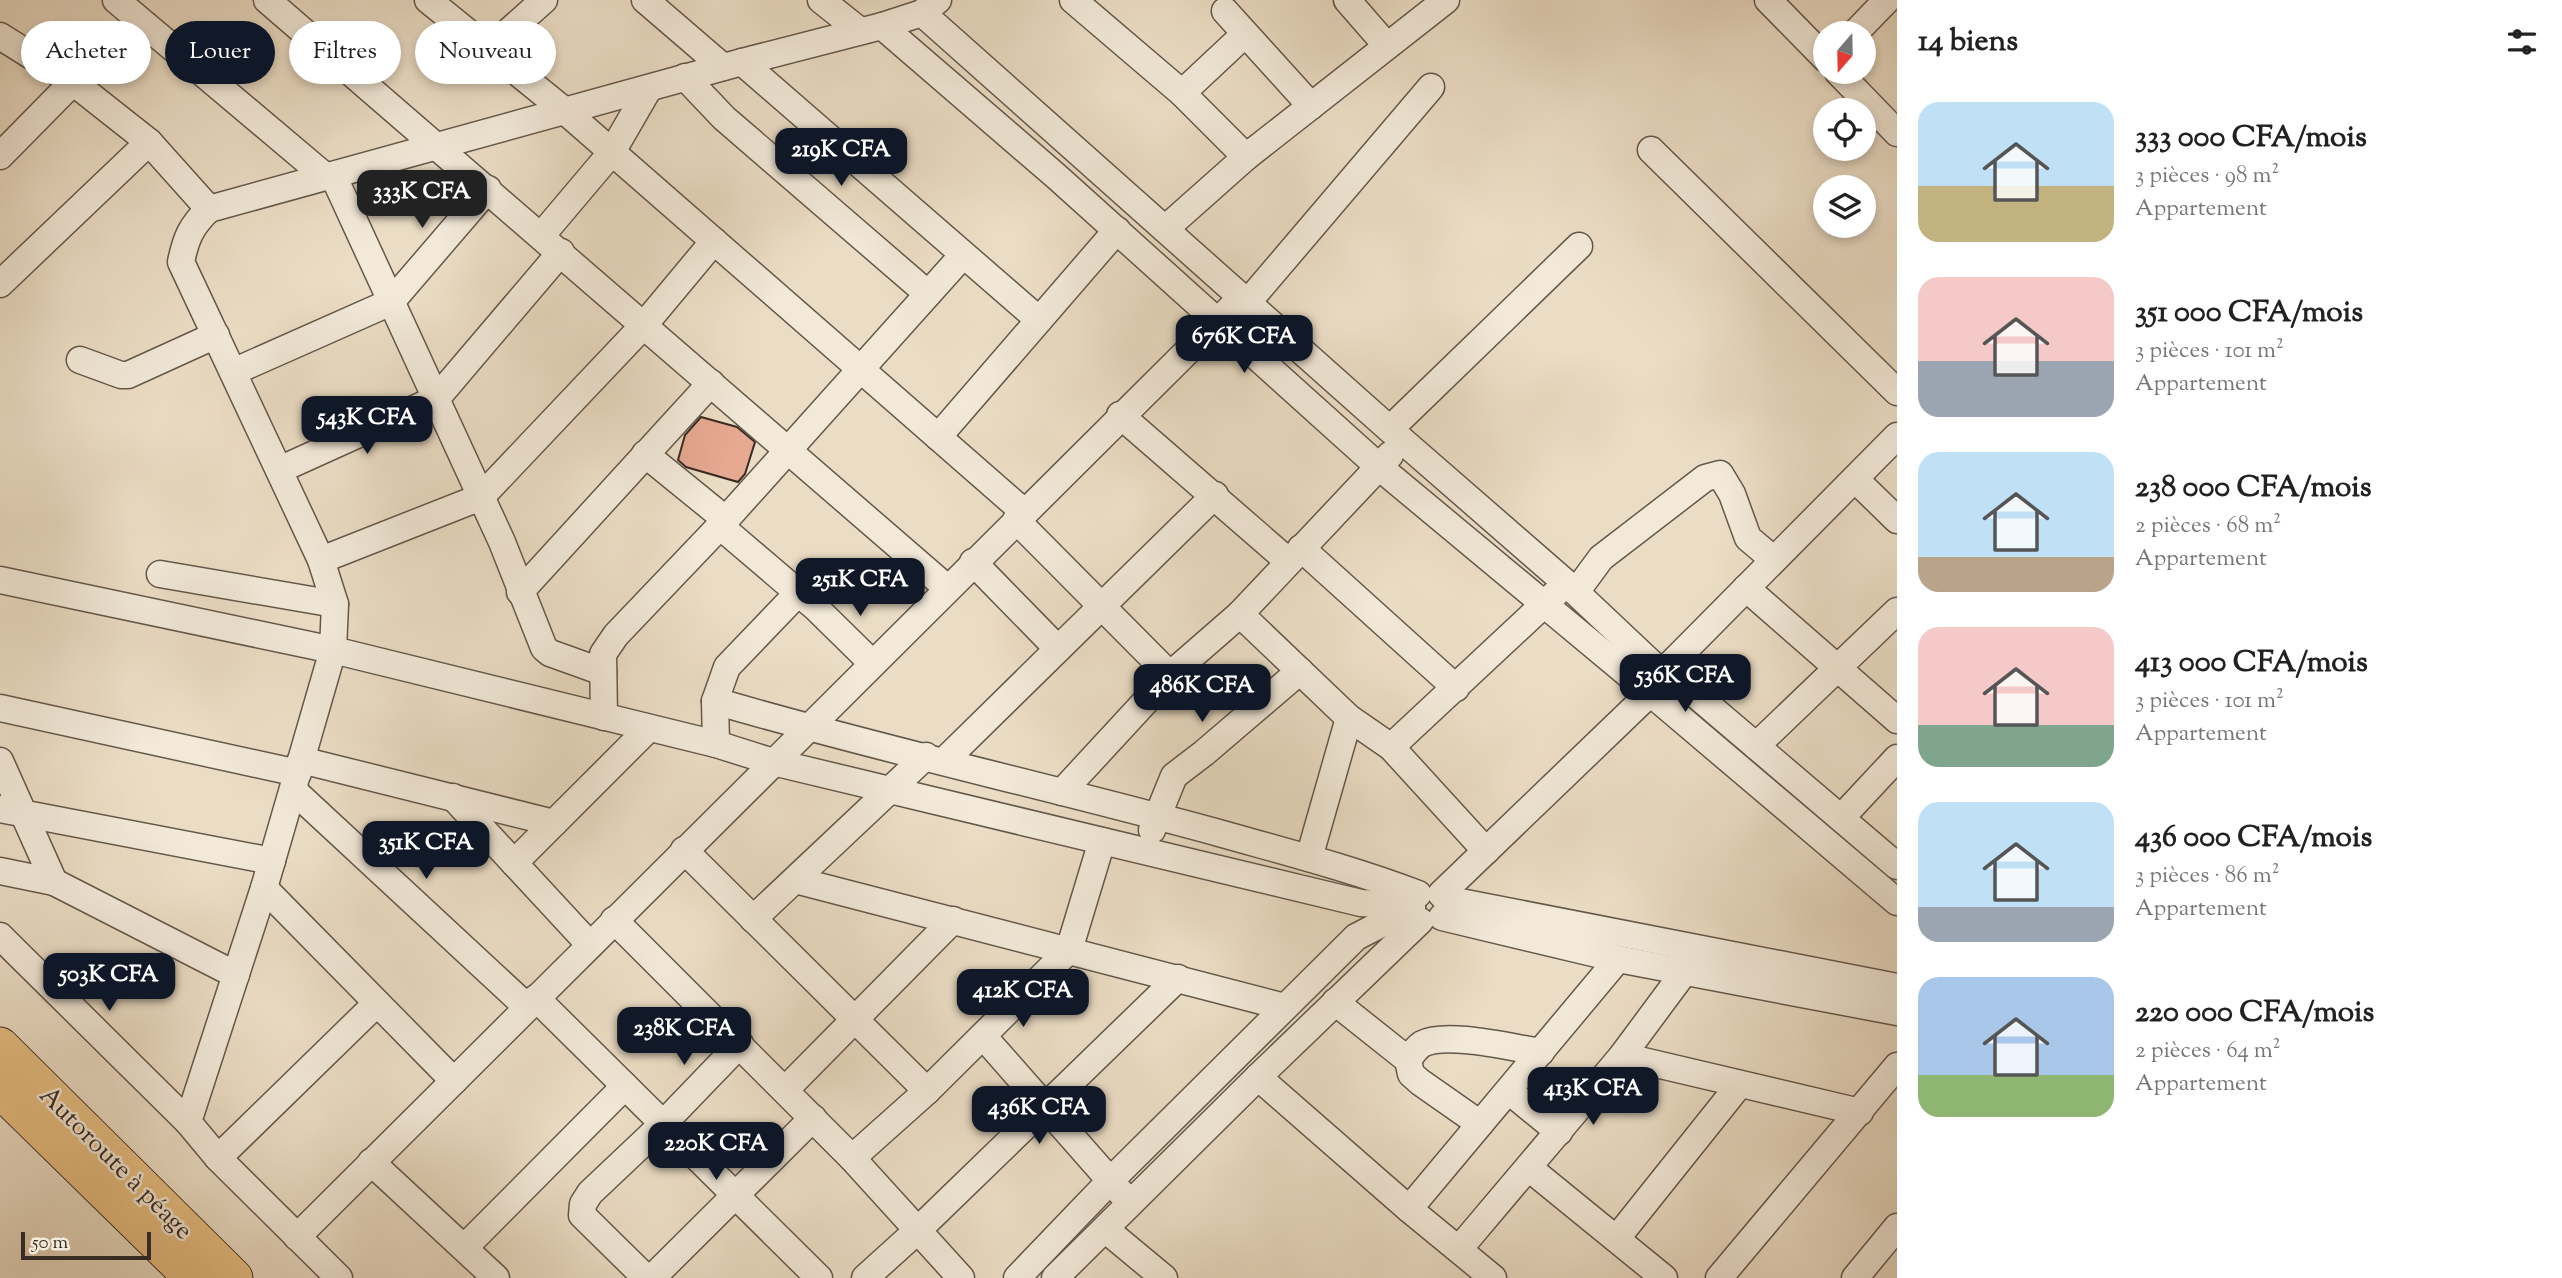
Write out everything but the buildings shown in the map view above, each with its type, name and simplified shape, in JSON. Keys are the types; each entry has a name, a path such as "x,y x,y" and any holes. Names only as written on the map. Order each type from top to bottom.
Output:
{"highway":[{"name":"Autoroute à péage","path":"0,1046 234,1278"},
{"path":"0,1089 193,1278"}],"street":[{"path":"116,0 330,176 502,542 544,648 550,653 603,672"},
{"path":"267,0 947,588"},
{"path":"428,0 454,21"},
{"path":"520,21 544,0"},
{"path":"646,0 732,64 1039,320"},
{"path":"821,0 871,29 1117,230 1378,466 1546,605 1756,746 1897,866"},
{"path":"1073,0 1182,93 1246,158"},
{"path":"1347,0 1387,46"},
{"path":"1165,229 1246,158 1446,0"},
{"path":"1768,0 1813,46"},
{"path":"1867,21 1887,0"},
{"path":"188,1122 264,888 333,650 335,604 321,560 181,262 185,243 195,223 209,209 732,64 871,29 930,7 1165,229 1571,588 1657,682 1897,902"},
{"path":"1225,11 1311,106"},
{"path":"1182,93 1245,34"},
{"path":"0,36 21,49"},
{"path":"685,77 724,118 928,294"},
{"path":"0,156 71,84"},
{"path":"76,84 149,142 209,209"},
{"path":"532,84 938,437 1020,516 1101,606 1170,675"},
{"path":"1850,84 1895,128"},
{"path":"279,470 436,399 551,244 612,152 649,88"},
{"path":"297,1237 1217,319 1245,300 1431,88"},
{"path":"0,284 149,142"},
{"path":"1651,150 1897,392"},
{"path":"233,372 391,302 488,189"},
{"path":"938,437 1117,230"},
{"path":"321,560 481,497 644,325 715,241"},
{"path":"1062,792 1170,675 1240,614 1378,466 1397,436 1579,246"},
{"path":"604,717 603,654 616,635 723,522 963,255"},
{"path":"80,360 128,375 216,335"},
{"path":"520,592 711,383"},
{"path":"1121,415 1215,495 1295,554 1456,688"},
{"path":"1055,1278 1335,1002 1427,906 1657,682 1897,436"},
{"path":"645,454 723,522 872,663"},
{"path":"1391,747 1546,605 1571,588 1601,558 1705,478 1720,474 1732,494 1748,538 1774,560"},
{"path":"1855,479 1897,520"},
{"path":"753,919 891,789 935,759 1058,649 1215,495"},
{"path":"973,562 1058,649"},
{"path":"160,574 335,604"},
{"path":"0,580 333,650 716,744 773,762 1361,903 1427,906 1684,958 1897,1012"},
{"path":"1746,588 1897,720"},
{"path":"716,744 715,701 727,667 798,593"},
{"path":"1756,746 1897,611"},
{"path":"1240,614 1349,718 1391,747 1486,851"},
{"path":"1145,852 1156,816 1174,776 1300,671"},
{"path":"715,701 807,728 1156,816 1366,874 1427,906 1618,959 1684,958 1897,987"},
{"path":"0,708 297,774 453,797 554,823"},
{"path":"1309,858 1349,718"},
{"path":"514,863 648,729"},
{"path":"1841,818 1897,758"},
{"path":"0,761 12,812 54,882"},
{"path":"297,774 532,1003 625,1086 819,1278"},
{"path":"980,811 992,774"},
{"path":"453,797 590,945"},
{"path":"12,812 272,861"},
{"path":"852,1158 927,1091 1069,950 1102,842"},
{"path":"684,850 927,1091"},
{"path":"0,871 54,882 236,975"},
{"path":"795,880 1284,1007"},
{"path":"264,888 454,1081"},
{"path":"1017,1278 1111,1180 1356,937 1427,906"},
{"path":"614,920 786,1089 961,1278"},
{"path":"786,1089 953,920"},
{"path":"0,936 188,1122 218,1158 339,1278"},
{"path":"1459,1249 1622,1056 1684,958"},
{"path":"1409,1209 1618,959"},
{"path":"866,1278 1178,978"},
{"path":"1335,1002 1408,1060 1412,1074 1420,1082 1480,1124"},
{"path":"218,1158 377,1003"},
{"path":"983,1036 1130,1203"},
{"path":"1408,1060 1420,1045 1452,1039 1541,1052"},
{"path":"740,1044 663,1124 590,1194 583,1204 582,1215 662,1274 813,1118"},
{"path":"1622,1056 1860,1112"},
{"path":"1719,1278 1897,1066"},
{"path":"1258,1077 1409,1209 1493,1278"},
{"path":"1617,1238 1740,1084"},
{"path":"464,1248 625,1086"},
{"path":"1509,1091 1559,1132"},
{"path":"372,1162 496,1278"},
{"path":"1529,1168 1664,1278"},
{"path":"1105,1229 1163,1278"},
{"path":"1855,1278 1894,1238"}]}
